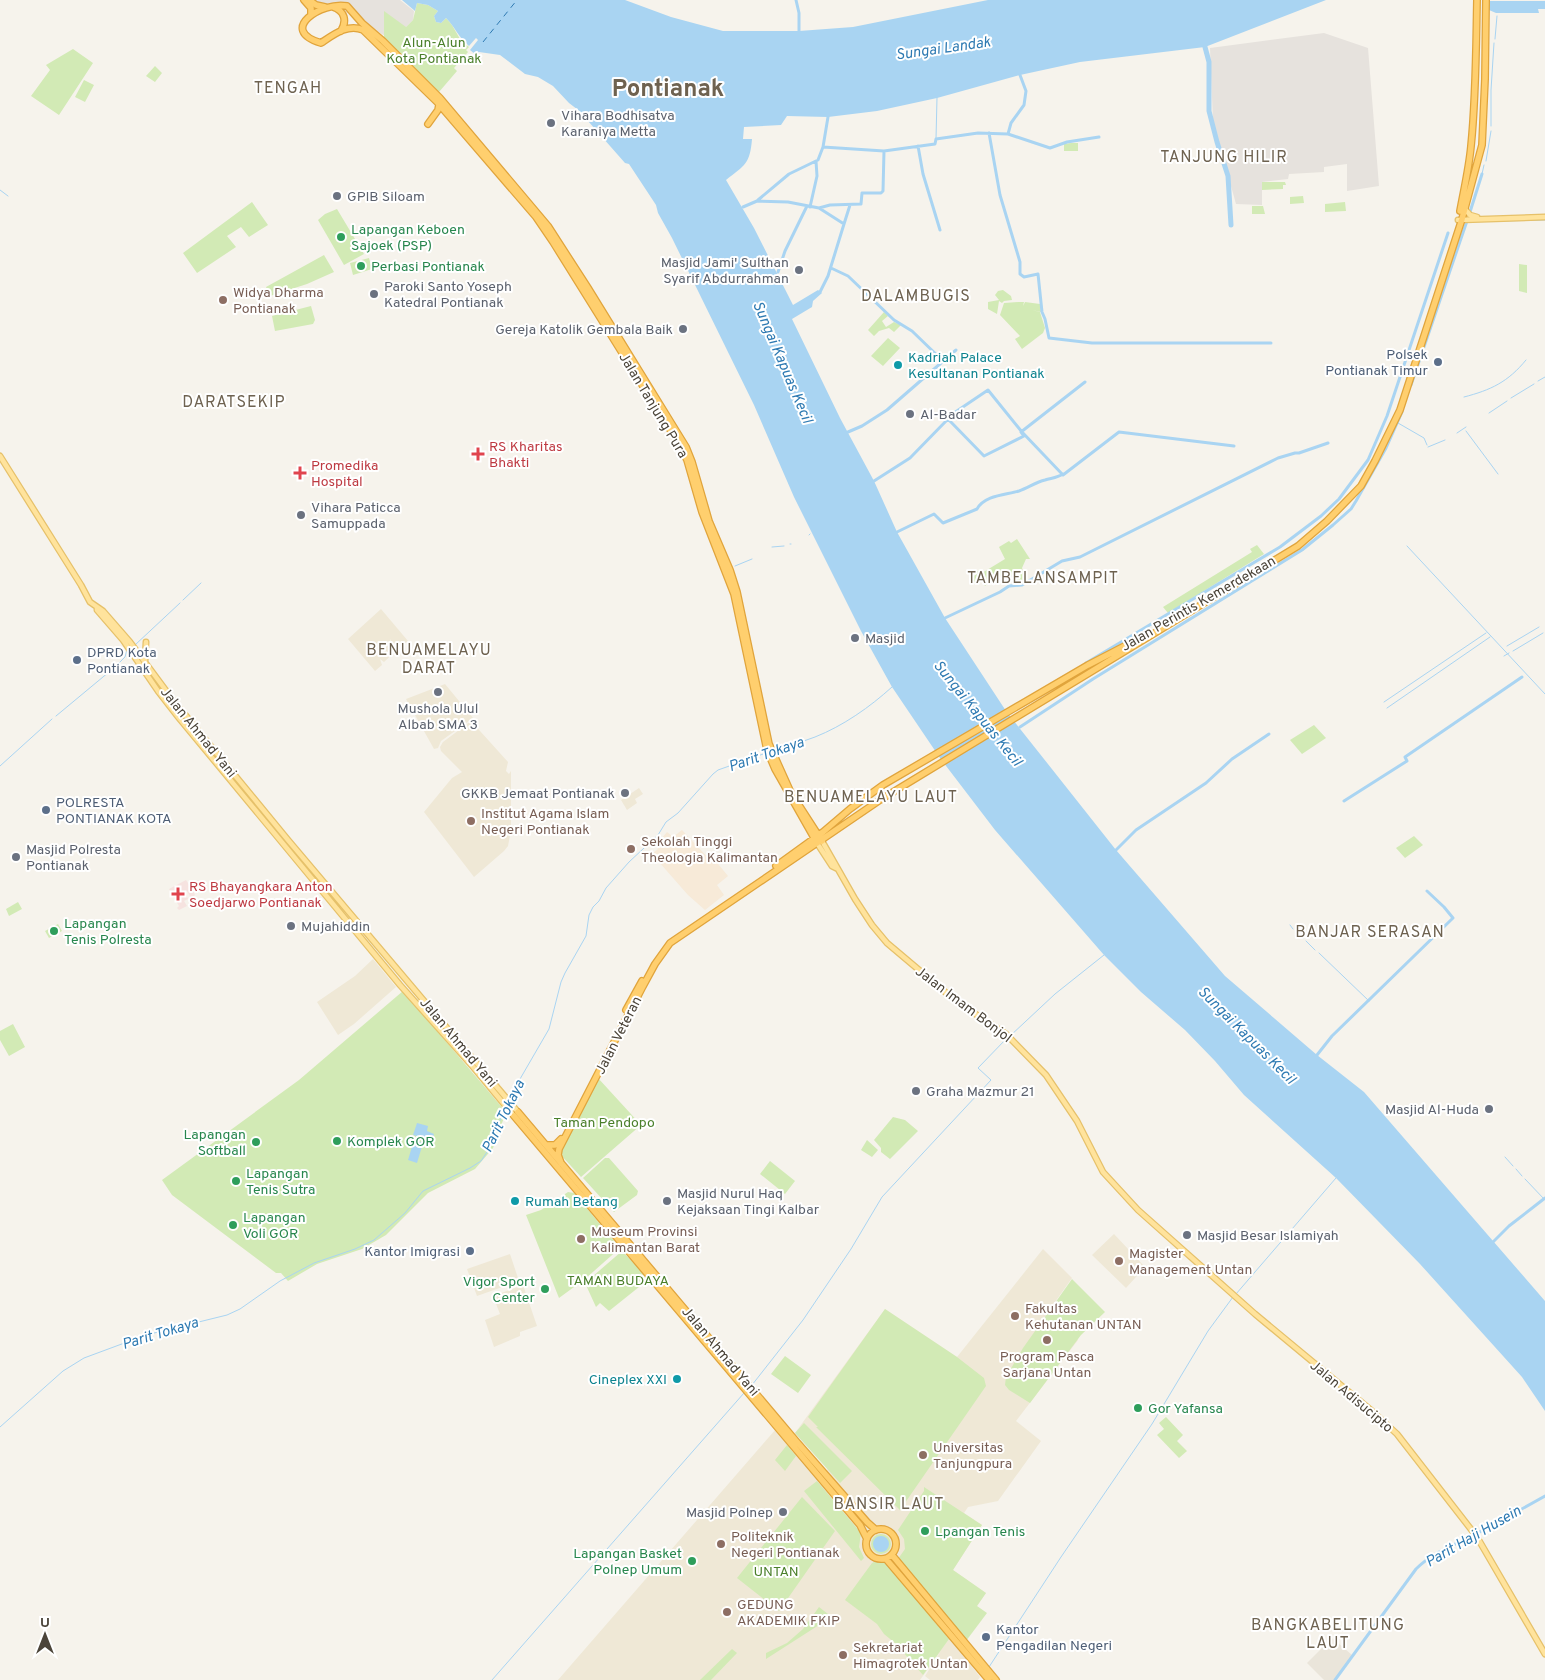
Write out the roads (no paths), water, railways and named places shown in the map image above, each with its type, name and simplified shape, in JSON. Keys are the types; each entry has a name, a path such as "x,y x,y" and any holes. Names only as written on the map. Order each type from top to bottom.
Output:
{"highway":[{"path":"304,0 311,8 311,14"},
{"path":"309,0 319,6 338,9 343,15 344,24 341,31"},
{"path":"1448,258 1464,219 1472,146 1477,0"},
{"path":"1464,219 1464,208 1482,145 1486,0"},
{"path":"347,6 361,26 341,31 321,43 309,38 304,33 302,26 311,14 329,7 347,6"},
{"name":"Jalan Tanjung Pura","path":"361,26 432,97 542,225 650,392"},
{"name":"Jalan Tanjung Pura","path":"361,26 384,41 440,98 548,226 588,288 686,456 702,512 717,545 734,594 767,745 777,769 818,839"},
{"path":"428,124 438,110 439,105"},
{"name":"Jalan Perintis Kemerdekaan","path":"818,839 850,809 883,786 1088,665 1144,636 1287,551 1322,523 1351,494 1365,474 1395,415 1448,258"},
{"name":"Jalan Perintis Kemerdekaan","path":"818,839 1298,546 1351,497 1368,474 1400,410 1448,258"},
{"name":"Jalan Veteran","path":"560,1163 558,1151 572,1120 637,988 663,946 818,839"},
{"name":"Jalan Ahmad Yani","path":"516,1114 546,1145 748,1388 860,1525 867,1539"},
{"name":"Jalan Ahmad Yani","path":"516,1114 748,1388 876,1530"},
{"name":"Jalan Veteran","path":"546,1145 554,1145 558,1142 572,1120"},
{"path":"876,1530 886,1530 893,1535 896,1543 895,1551 889,1557 880,1559 871,1556 866,1547 867,1539 876,1530"},
{"path":"889,1557 986,1674 996,1680"}],"main road":[{"path":"1464,208 1470,215 1480,218"},
{"path":"1464,219 1545,218"},
{"path":"0,456 83,588 87,598 103,611 133,651"},
{"path":"145,662 146,642"},
{"name":"Jalan Ahmad Yani","path":"133,651 145,662 333,905 400,985 504,1100"},
{"name":"Jalan Ahmad Yani","path":"133,651 158,691 190,730 339,901 516,1114"},
{"path":"190,730 195,726"},
{"name":"Jalan Imam Bonjol","path":"818,839 872,925 887,943 957,1002 1012,1039 1046,1075 1058,1091 1077,1121 1103,1172 1138,1210 1232,1293"},
{"path":"333,905 339,901"},
{"path":"436,1025 440,1021"},
{"name":"Jalan Adisucipto","path":"1232,1293 1394,1430 1472,1531 1545,1654"}],"water":[{"path":"402,0 625,0 671,17 723,31 799,31 853,27 988,0 1326,0 1205,47 1080,62 877,111 828,117 787,116 781,125 744,127 743,139 752,139 750,154 742,167 726,180 754,228 793,305 818,290 822,293 813,301 812,307 792,319 840,418 874,481 897,532 945,618 1006,711 1116,850 1225,976 1317,1055 1364,1092 1545,1301 1545,1411 1522,1377 1420,1264 1336,1178 1244,1095 1185,1030 1141,992 1104,955 995,830 940,758 892,687 861,631 794,497 754,405 658,213 656,205 629,164 625,163 588,121 586,116 569,103 553,86 538,77 525,74 500,55 479,52 476,55 470,50 478,40 476,38 469,46 462,40 446,18 441,23 436,22 434,16 438,11 428,5 417,3 415,11"},
{"path":"1489,1 1545,1 1545,9 1538,9 1539,13 1496,13 1489,10"},
{"path":"417,1123 428,1126 427,1131 434,1134 432,1140 413,1135"},
{"path":"414,1140 423,1143 417,1163 408,1160"},
{"path":"881,1536 887,1538 889,1544 887,1550 881,1552 875,1550 873,1544 875,1538"}],"waterway":[{"path":"796,0 799,13 799,31"},
{"path":"1495,39 1497,16"},
{"path":"1491,126 1494,43"},
{"path":"1205,47 1209,62 1209,111 1228,176 1231,225"},
{"path":"1008,134 1011,123 1024,105 1026,91 1020,75"},
{"path":"936,139 937,98"},
{"path":"758,200 789,174 818,160 823,147 828,117"},
{"path":"1486,161 1491,131"},
{"path":"823,147 884,151 935,144 936,139 978,133 1008,134 1050,148 1067,142 1099,137"},
{"path":"989,133 1000,195 1020,262 1020,274 1024,277 1038,274 1042,312 1049,338 1092,343 1271,343"},
{"path":"918,146 923,174 940,230"},
{"path":"743,207 757,201 788,202 819,208 830,205 861,204 862,193 881,193 883,191 884,151"},
{"path":"810,207 817,176 816,161"},
{"path":"1482,174 1484,165"},
{"path":"1470,212 1482,174"},
{"path":"0,190 8,196"},
{"path":"844,224 850,205"},
{"path":"778,272 785,251 807,206"},
{"path":"819,208 844,224 828,276 820,292"},
{"path":"1411,385 1468,218"},
{"path":"1498,221 1545,220"},
{"path":"1086,663 1280,547 1321,516 1339,499 1368,460 1387,416 1448,233"},
{"path":"831,268 848,276 894,320 912,331 943,361"},
{"path":"848,432 862,426 887,410 956,350"},
{"path":"1464,397 1483,391 1506,380 1526,360"},
{"path":"1538,381 1545,377"},
{"path":"874,481 910,458 948,419 984,456 1024,436 1021,432 1085,382"},
{"path":"1511,398 1534,384"},
{"path":"948,419 948,417 988,390 1022,432 1063,475 1119,432 1234,446"},
{"path":"1489,413 1507,401"},
{"path":"1020,727 1093,679 1302,550 1333,525 1351,509 1356,501 1386,448 1402,412"},
{"path":"1398,423 1424,438 1427,445"},
{"path":"1457,433 1466,427"},
{"path":"1466,431 1498,474"},
{"path":"1428,447 1445,440"},
{"path":"945,618 1009,586 1022,585 1062,561 1080,557 1278,458 1328,443"},
{"path":"897,532 934,514 943,523 977,509 990,498 1019,491 1038,482 1063,474"},
{"path":"772,547 784,546"},
{"path":"1407,546 1545,694"},
{"path":"735,566 752,559"},
{"path":"183,600 201,583"},
{"path":"135,645 180,603"},
{"path":"1507,646 1539,627"},
{"path":"1384,702 1486,633"},
{"path":"1513,651 1543,633"},
{"path":"1387,708 1490,637"},
{"path":"56,716 115,667 125,657 127,650"},
{"path":"1504,656 1509,653"},
{"path":"1344,801 1407,761 1405,757 1522,677"},
{"name":"Parit Tokaya","path":"774,750 810,739 846,722 875,702 892,687"},
{"path":"0,766 52,719"},
{"path":"1116,850 1136,830 1206,783 1232,759 1269,734"},
{"name":"Parit Tokaya","path":"509,1098 549,1029 561,982 586,936 589,915 606,888 629,862 658,835 666,822 678,813 713,774 718,770 766,753"},
{"path":"1317,1055 1332,1036 1453,918 1427,891"},
{"path":"1290,925 1293,929"},
{"path":"1296,932 1303,938"},
{"path":"1306,941 1315,950"},
{"path":"1319,953 1369,1001"},
{"path":"1010,1036 1055,994 1104,955"},
{"path":"752,1385 803,1320 851,1249 882,1197 991,1080 978,1068 1007,1038"},
{"name":"Parit Tokaya","path":"0,1427 63,1371 84,1358 146,1335 227,1315 240,1309 280,1281 314,1263 355,1249 374,1240 405,1213 423,1191 481,1161 489,1149 507,1102"},
{"path":"1505,1157 1513,1166"},
{"path":"1516,1169 1522,1176"},
{"path":"1236,1294 1336,1178"},
{"path":"1525,1179 1545,1200"},
{"path":"1492,1243 1509,1226 1545,1198"},
{"path":"989,1667 1152,1424 1208,1331 1233,1297"},
{"path":"492,1680 744,1393"},
{"name":"Parit Haji Husein","path":"1335,1680 1422,1563 1545,1496"}],"place":[{"name":"Vihara Bodhisatva Karaniya Metta","path":"551,123"},
{"name":"GPIB Siloam","path":"337,196"},
{"name":"Lapangan Keboen Sajoek (PSP)","path":"341,237"},
{"name":"Perbasi Pontianak","path":"361,266"},
{"name":"Masjid Jami' Sulthan Syarif Abdurrahman","path":"799,270"},
{"name":"Paroki Santo Yoseph Katedral Pontianak","path":"374,294"},
{"name":"Widya Dharma Pontianak","path":"223,300"},
{"name":"Gereja Katolik Gembala Baik","path":"683,329"},
{"name":"Polsek Pontianak Timur","path":"1438,362"},
{"name":"Kadriah Palace Kesultanan Pontianak","path":"898,365"},
{"name":"Al-Badar","path":"910,414"},
{"name":"RS Kharitas Bhakti","path":"478,454"},
{"name":"Promedika Hospital","path":"300,473"},
{"name":"Vihara Paticca Samuppada","path":"301,515"},
{"name":"Masjid","path":"855,638"},
{"name":"DPRD Kota Pontianak","path":"77,660"},
{"name":"Mushola Ulul Albab SMA 3","path":"438,692"},
{"name":"GKKB Jemaat Pontianak","path":"625,793"},
{"name":"POLRESTA PONTIANAK KOTA","path":"46,810"},
{"name":"Institut Agama Islam Negeri Pontianak","path":"471,821"},
{"name":"Sekolah Tinggi Theologia Kalimantan","path":"631,849"},
{"name":"Masjid Polresta Pontianak","path":"16,857"},
{"name":"RS Bhayangkara Anton Soedjarwo Pontianak","path":"178,894"},
{"name":"Mujahiddin","path":"291,926"},
{"name":"Lapangan Tenis Polresta","path":"54,931"},
{"name":"Graha Mazmur 21","path":"916,1091"},
{"name":"Masjid Al-Huda","path":"1489,1109"},
{"name":"Komplek GOR","path":"337,1141"},
{"name":"Lapangan Softball","path":"256,1142"},
{"name":"Lapangan Tenis Sutra","path":"236,1181"},
{"name":"Rumah Betang","path":"515,1201"},
{"name":"Masjid Nurul Haq Kejaksaan Tingi Kalbar","path":"667,1201"},
{"name":"Lapangan Voli GOR","path":"233,1225"},
{"name":"Masjid Besar Islamiyah","path":"1187,1235"},
{"name":"Museum Provinsi Kalimantan Barat","path":"581,1239"},
{"name":"Kantor Imigrasi","path":"470,1251"},
{"name":"Magister Management Untan","path":"1119,1261"},
{"name":"Vigor Sport Center","path":"545,1289"},
{"name":"Fakultas Kehutanan UNTAN","path":"1015,1316"},
{"name":"Program Pasca Sarjana Untan","path":"1047,1340"},
{"name":"Cineplex XXI","path":"677,1379"},
{"name":"Gor Yafansa","path":"1138,1408"},
{"name":"Universitas Tanjungpura","path":"923,1455"},
{"name":"Masjid Polnep","path":"783,1512"},
{"name":"Lpangan Tenis","path":"925,1531"},
{"name":"Politeknik Negeri Pontianak","path":"721,1544"},
{"name":"Lapangan Basket Polnep Umum","path":"692,1561"},
{"name":"GEDUNG AKADEMIK FKIP","path":"727,1612"},
{"name":"Kantor Pengadilan Negeri","path":"986,1637"},
{"name":"Sekretariat Himagrotek Untan","path":"843,1655"}],"district":[{"name":"TENGAH","path":"288,87"},
{"name":"Pontianak","path":"668,88"},
{"name":"TANJUNG HILIR","path":"1224,156"},
{"name":"DALAMBUGIS","path":"916,295"},
{"name":"DARATSEKIP","path":"234,401"},
{"name":"TAMBELANSAMPIT","path":"1043,577"},
{"name":"BENUAMELAYU DARAT","path":"429,658"},
{"name":"BENUAMELAYU LAUT","path":"871,796"},
{"name":"BANJAR SERASAN","path":"1370,931"},
{"name":"BANSIR LAUT","path":"889,1503"},
{"name":"BANGKABELITUNG LAUT","path":"1328,1633"}],"park label":[{"name":"Alun-Alun Kota Pontianak","path":"434,50"},
{"name":"Taman Pendopo","path":"604,1122"},
{"name":"TAMAN BUDAYA","path":"618,1280"},
{"name":"UNTAN","path":"776,1571"}],"water label":[{"name":"Sungai Landak","path":"943,48"},
{"name":"Sungai Kapuas Kecil","path":"783,362"},
{"name":"Sungai Kapuas Kecil","path":"978,713"},
{"name":"Sungai Kapuas Kecil","path":"1247,1035"}]}
